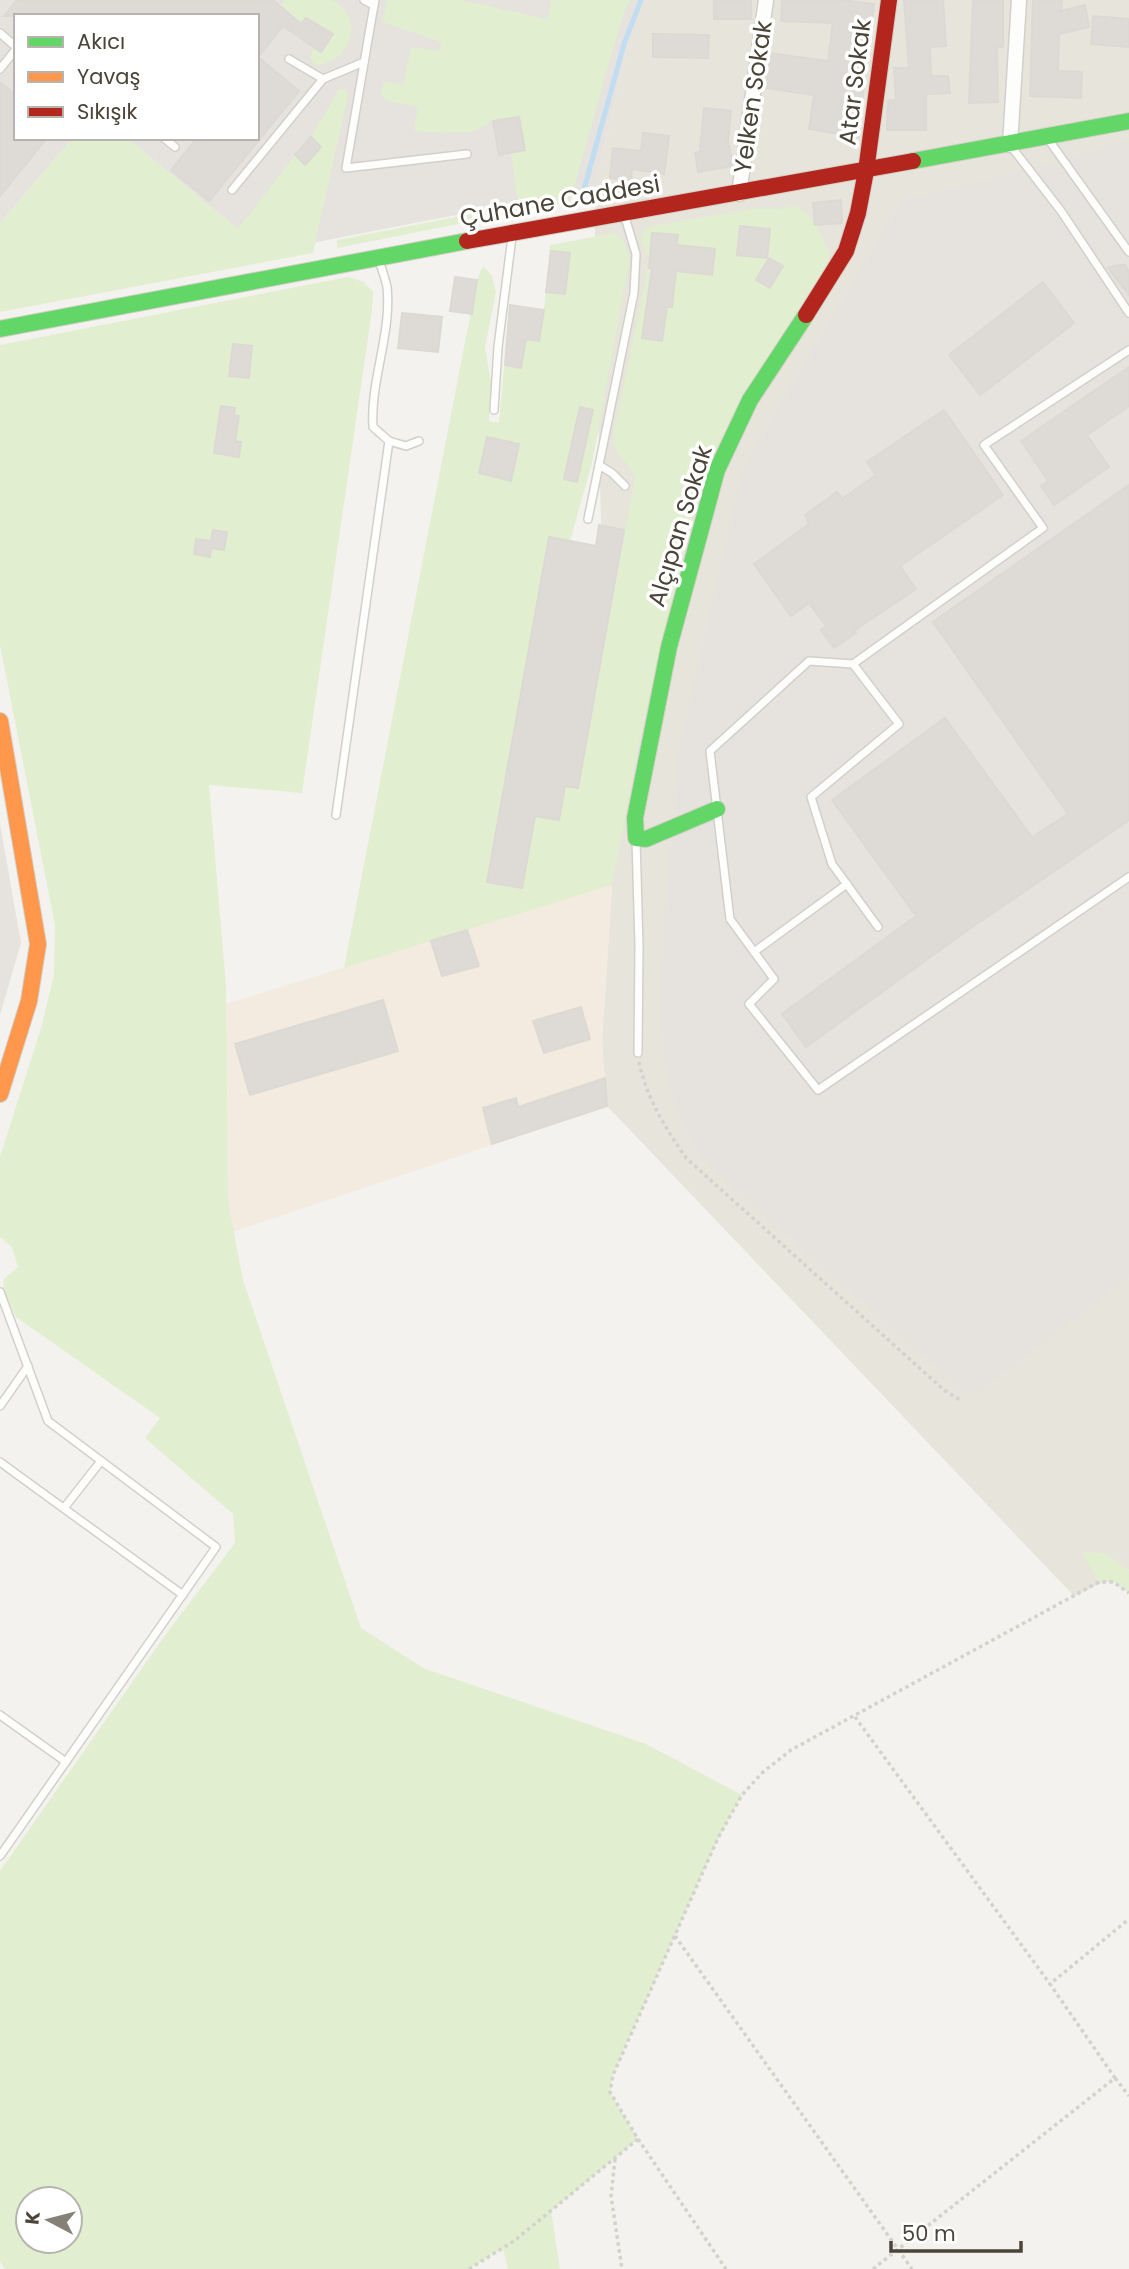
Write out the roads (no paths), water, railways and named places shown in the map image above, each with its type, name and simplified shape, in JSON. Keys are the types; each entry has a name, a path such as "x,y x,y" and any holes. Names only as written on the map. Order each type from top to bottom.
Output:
{"street":[{"name":"Yelken Sokak","path":"739,194 766,0"},
{"name":"Atar Sokak","path":"866,171 889,0"},
{"path":"1010,145 1019,0"},
{"name":"Çuhane Caddesi","path":"0,329 513,232 739,194 1129,121"},
{"name":"Alçıpan Sokak","path":"636,838 638,805 667,657 701,521 717,470 750,400 846,251 858,213 866,171"},
{"path":"0,721 38,944 31,989 0,1094"},
{"path":"636,838 646,839 717,808"}],"lane":[{"path":"363,0 375,3 346,168 467,154"},
{"path":"0,33 14,46"},
{"path":"0,69 14,51"},
{"path":"289,59 323,79"},
{"path":"232,190 323,79 364,62"},
{"path":"1046,137 1129,252"},
{"path":"166,140 175,147"},
{"path":"1010,145 1061,212 1129,313"},
{"path":"588,519 636,269 633,237 624,213"},
{"path":"495,410 498,347 513,232"},
{"path":"378,257 386,285 387,312 372,408 373,427 389,441 407,446 419,441"},
{"path":"1129,350 984,445 1043,528 853,664 809,661 710,751 730,919 774,979 749,1004 818,1090 1129,877"},
{"path":"336,815 389,441"},
{"path":"599,465 625,486"},
{"path":"853,664 899,724 811,797 832,864 878,927"},
{"path":"636,838 638,1054"},
{"path":"754,952 847,884"},
{"path":"0,1292 48,1421 216,1547 0,1856"},
{"path":"0,1406 27,1366"},
{"path":"64,1508 101,1461"},
{"path":"0,1462 183,1595"},
{"path":"0,1716 66,1762"}],"waterway":[{"path":"581,200 624,44 641,0"}]}
